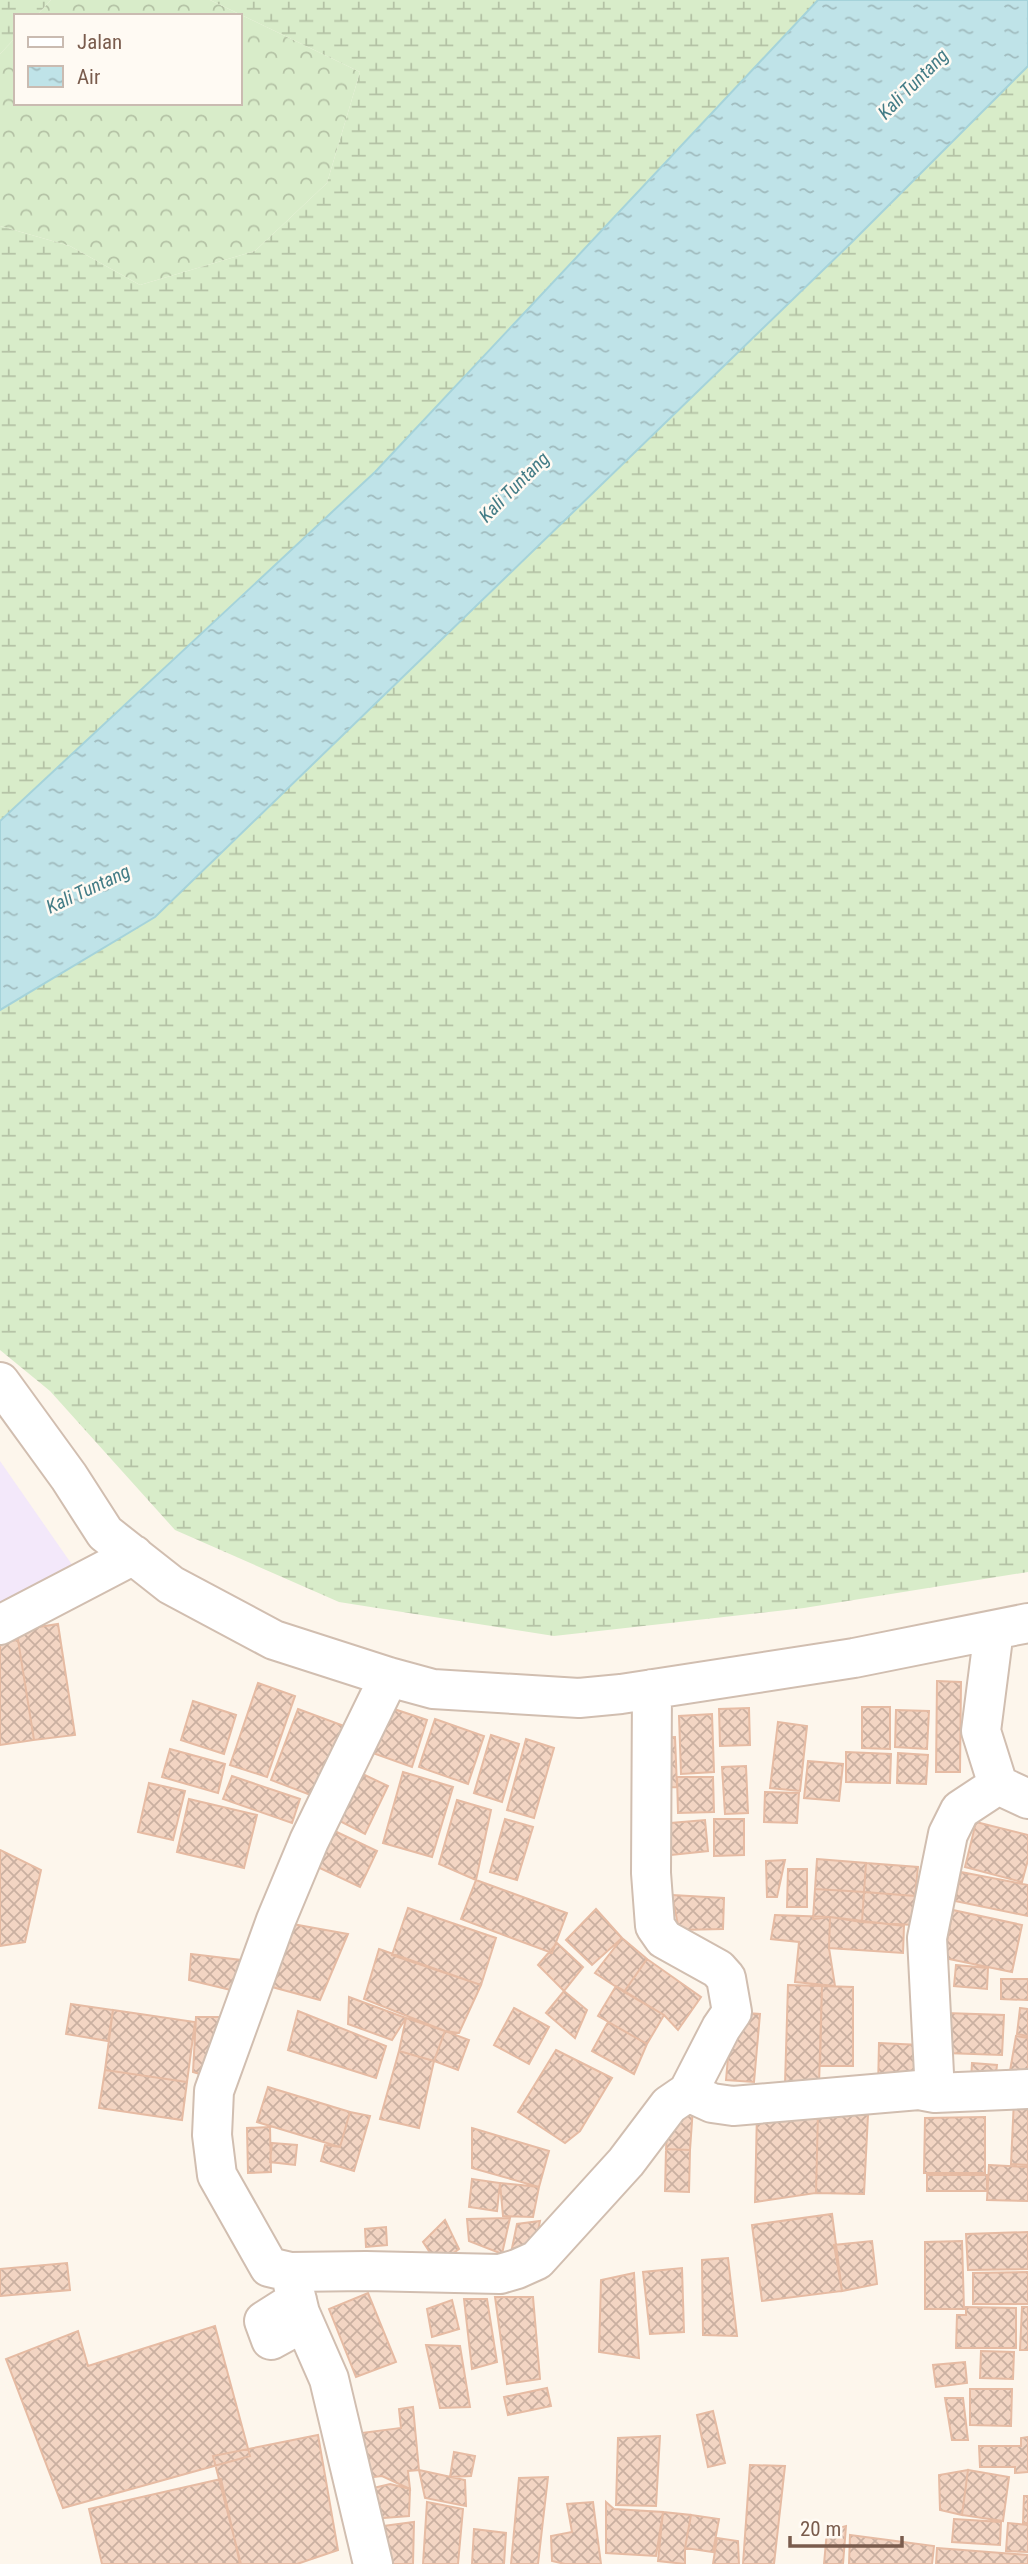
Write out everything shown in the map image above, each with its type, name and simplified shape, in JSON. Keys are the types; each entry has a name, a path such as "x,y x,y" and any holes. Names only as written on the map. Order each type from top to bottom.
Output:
{"street":[{"path":"0,1382 69,1477 105,1533 171,1585 274,1640 433,1689 579,1698 854,1658 1011,1626 981,1731 1013,1792 960,1810 948,1835 927,1937 935,2093"},
{"path":"0,1625 134,1555"},
{"path":"373,2564 329,2379 297,2298 269,2267 217,2175 212,2134 214,2091 290,1886 389,1677"},
{"path":"297,2298 366,2271 500,2274 537,2260 626,2162 668,2105 688,2092 732,2012 726,1978 718,1969 664,1939 655,1926 651,1874 652,1689"},
{"path":"688,2092 712,2103 733,2106 919,2090 935,2093 1028,2089"}],"shaded area":[{"path":"0,1461 82,1579 0,1606"}],"green space":[{"path":"0,0 51,0 38,14 14,14 14,39 0,54"},
{"path":"51,0 210,0 239,14 38,14"},
{"path":"210,0 818,0 375,472 0,821 0,226 70,246 140,285 255,251 327,183 360,72"},
{"path":"242,15 360,72 327,183 255,251 140,285 70,246 0,226 0,54 14,39 14,105 242,105"},
{"path":"1028,66 1028,1572 804,1608 554,1636 339,1602 175,1530 50,1391 0,1350 0,1010 155,917 852,242"}],"water":[{"name":"Kali Tuntang","path":"818,0 1028,0 1028,66 852,242 155,917 0,1010 0,821 375,472"}],"building":[{"path":"58,1624 75,1735 34,1740 18,1640 20,1630"},
{"path":"18,1640 34,1740 0,1745 0,1643"},
{"path":"937,1681 961,1682 960,1772 936,1772"},
{"path":"258,1683 295,1696 267,1777 230,1765"},
{"path":"193,1701 236,1715 224,1754 181,1740"},
{"path":"379,1704 427,1720 412,1767 364,1750"},
{"path":"862,1707 890,1707 890,1749 862,1748"},
{"path":"749,1708 750,1745 720,1746 719,1709"},
{"path":"298,1709 347,1727 321,1799 271,1780"},
{"path":"896,1710 929,1711 927,1749 895,1747"},
{"path":"712,1714 714,1772 681,1774 679,1716"},
{"path":"435,1719 484,1736 468,1784 419,1767"},
{"path":"778,1722 807,1726 800,1791 770,1788"},
{"path":"491,1735 519,1744 502,1802 474,1793"},
{"path":"675,1737 677,1787 650,1788 649,1738"},
{"path":"526,1739 554,1748 534,1818 507,1810"},
{"path":"170,1749 225,1764 218,1793 162,1777"},
{"path":"846,1752 891,1754 890,1783 846,1782"},
{"path":"898,1753 928,1755 926,1784 897,1783"},
{"path":"808,1761 843,1764 839,1801 804,1798"},
{"path":"746,1766 748,1813 725,1814 722,1767"},
{"path":"350,1768 388,1786 365,1834 328,1815"},
{"path":"403,1772 453,1787 432,1857 383,1843"},
{"path":"232,1776 300,1799 292,1823 223,1799"},
{"path":"677,1777 713,1777 714,1812 678,1813"},
{"path":"149,1783 185,1791 173,1840 138,1832"},
{"path":"765,1792 799,1793 797,1823 764,1822"},
{"path":"189,1799 257,1815 244,1868 177,1852"},
{"path":"457,1800 491,1810 476,1880 439,1864"},
{"path":"505,1819 533,1827 517,1880 490,1872"},
{"path":"714,1819 744,1819 744,1855 714,1856"},
{"path":"705,1820 708,1851 662,1856 659,1824"},
{"path":"976,1822 1028,1835 1028,1860 1022,1882 965,1867"},
{"path":"324,1826 377,1851 360,1887 307,1862"},
{"path":"0,1850 41,1870 25,1942 0,1946"},
{"path":"817,1859 866,1863 864,1892 815,1889"},
{"path":"785,1860 777,1897 767,1897 766,1861"},
{"path":"866,1863 918,1867 915,1896 864,1892"},
{"path":"788,1869 807,1869 807,1907 787,1907"},
{"path":"961,1872 1028,1885 1028,1916 955,1901"},
{"path":"476,1880 567,1913 552,1953 461,1919"},
{"path":"815,1889 864,1892 862,1922 830,1917 813,1919"},
{"path":"864,1892 915,1896 913,1925 862,1922"},
{"path":"672,1895 724,1898 723,1929 679,1930"},
{"path":"408,1908 496,1938 481,1985 392,1955"},
{"path":"596,1909 622,1938 592,1965 566,1940"},
{"path":"953,1910 1022,1925 1012,1972 944,1958"},
{"path":"775,1915 830,1917 829,1948 835,1986 795,1982 799,1942 771,1939"},
{"path":"830,1917 904,1926 903,1953 829,1948"},
{"path":"287,1923 348,1934 320,2000 272,1987"},
{"path":"622,1938 647,1959 624,1992 595,1973"},
{"path":"557,1943 583,1967 564,1991 538,1965"},
{"path":"379,1949 481,1985 459,2033 445,2031 364,1999"},
{"path":"191,1954 241,1960 239,1992 189,1980"},
{"path":"647,1959 701,1997 678,2030 664,2015 624,1992"},
{"path":"956,1965 988,1968 987,1989 954,1986"},
{"path":"1001,1979 1028,1979 1028,2000 1001,1999"},
{"path":"788,1985 822,1986 819,2085 785,2084"},
{"path":"616,1986 664,2015 647,2044 598,2016"},
{"path":"822,1986 853,1987 853,2066 820,2066"},
{"path":"564,1991 587,2010 575,2038 546,2013"},
{"path":"349,1997 406,2018 392,2040 348,2024"},
{"path":"71,2004 113,2010 108,2041 66,2034"},
{"path":"514,2008 549,2027 529,2064 494,2045"},
{"path":"1020,2008 1028,2009 1028,2036 1017,2034"},
{"path":"113,2010 195,2022 187,2082 105,2070"},
{"path":"298,2011 386,2046 376,2078 288,2050"},
{"path":"732,2012 760,2014 754,2082 726,2080"},
{"path":"946,2013 1004,2015 1002,2055 945,2053"},
{"path":"196,2017 241,2017 229,2083 193,2072"},
{"path":"406,2018 445,2031 434,2061 399,2051"},
{"path":"608,2022 647,2044 634,2074 592,2051"},
{"path":"445,2031 469,2040 458,2070 434,2061"},
{"path":"1016,2036 1028,2038 1028,2074 1010,2071"},
{"path":"879,2043 921,2045 919,2090 878,2088"},
{"path":"556,2050 612,2078 580,2131 565,2143 518,2112"},
{"path":"399,2051 434,2061 419,2128 380,2119"},
{"path":"972,2063 997,2065 995,2082 971,2080"},
{"path":"105,2070 187,2082 182,2120 99,2108"},
{"path":"268,2087 350,2112 340,2147 257,2122"},
{"path":"1014,2099 1028,2100 1028,2165 1011,2164"},
{"path":"669,2105 693,2107 690,2150 666,2149"},
{"path":"757,2111 818,2113 816,2193 755,2202"},
{"path":"350,2112 370,2116 354,2171 321,2161 325,2145 340,2147"},
{"path":"818,2113 868,2115 864,2194 816,2193"},
{"path":"985,2117 985,2173 924,2173 925,2118"},
{"path":"270,2127 271,2172 248,2173 247,2128"},
{"path":"472,2128 549,2151 539,2187 472,2168"},
{"path":"272,2143 297,2145 295,2165 270,2162"},
{"path":"666,2149 690,2150 689,2192 665,2191"},
{"path":"989,2165 1028,2167 1028,2201 987,2200"},
{"path":"927,2175 987,2175 987,2191 927,2191"},
{"path":"472,2179 500,2183 497,2211 469,2207"},
{"path":"500,2183 539,2187 533,2217 503,2216"},
{"path":"832,2214 842,2291 762,2301 752,2225"},
{"path":"510,2218 502,2254 469,2241 467,2219"},
{"path":"445,2220 459,2249 438,2265 423,2242"},
{"path":"540,2221 534,2250 512,2248 517,2224"},
{"path":"386,2227 387,2245 366,2247 365,2229"},
{"path":"1028,2232 1028,2269 968,2270 966,2234"},
{"path":"872,2241 877,2284 842,2291 834,2245"},
{"path":"962,2241 964,2309 925,2309 925,2242"},
{"path":"728,2258 737,2336 703,2335 702,2260"},
{"path":"67,2263 70,2290 0,2296 0,2269"},
{"path":"682,2268 684,2332 650,2334 643,2272"},
{"path":"1028,2272 1028,2304 973,2304 973,2273"},
{"path":"634,2273 639,2358 599,2352 601,2280"},
{"path":"368,2293 396,2362 356,2377 329,2309"},
{"path":"495,2297 533,2297 540,2379 507,2384"},
{"path":"464,2299 487,2299 497,2362 472,2369"},
{"path":"452,2300 459,2329 432,2337 427,2309"},
{"path":"966,2307 1016,2308 1016,2348 956,2348 957,2315 966,2315"},
{"path":"1022,2307 1028,2307 1028,2350 1020,2350"},
{"path":"215,2326 250,2456 63,2508 6,2359 78,2331 88,2366"},
{"path":"426,2345 460,2346 470,2407 440,2408"},
{"path":"981,2351 1014,2352 1013,2379 980,2378"},
{"path":"965,2362 967,2383 936,2387 933,2365"},
{"path":"547,2388 551,2406 508,2415 504,2397"},
{"path":"970,2389 1012,2389 1011,2426 970,2425"},
{"path":"945,2398 963,2398 968,2440 952,2440"},
{"path":"413,2407 419,2470 408,2471 410,2489 382,2476 366,2478 361,2433 401,2428 399,2409"},
{"path":"713,2411 725,2463 708,2467 697,2415"},
{"path":"318,2435 338,2550 297,2564 241,2564 213,2456"},
{"path":"660,2436 656,2506 616,2505 618,2438"},
{"path":"1028,2437 1028,2472 1015,2473 1015,2467 980,2467 979,2446 1021,2446 1021,2438"},
{"path":"454,2452 475,2456 471,2476 450,2477"},
{"path":"750,2465 785,2466 774,2564 743,2564"},
{"path":"419,2470 465,2480 466,2506 425,2498"},
{"path":"968,2470 962,2515 940,2510 939,2475"},
{"path":"968,2470 1009,2477 1003,2521 962,2515"},
{"path":"548,2477 538,2564 511,2564 519,2478"},
{"path":"221,2479 240,2564 102,2564 89,2509"},
{"path":"390,2484 410,2489 409,2516 371,2519 365,2490"},
{"path":"1024,2496 1028,2496 1028,2523 1023,2523"},
{"path":"427,2502 463,2509 458,2564 423,2564"},
{"path":"593,2502 601,2564 565,2564 552,2561 551,2536 572,2532 567,2504"},
{"path":"606,2502 614,2509 663,2512 656,2556 606,2553"},
{"path":"663,2512 691,2515 685,2564 658,2561"},
{"path":"691,2515 719,2519 713,2552 685,2548"},
{"path":"954,2519 1001,2522 1000,2545 952,2542"},
{"path":"414,2522 413,2564 381,2564 375,2527"},
{"path":"1008,2523 1028,2525 1028,2552 1006,2551"},
{"path":"846,2526 843,2564 824,2564 827,2531"},
{"path":"474,2529 506,2533 504,2564 472,2564"},
{"path":"850,2535 934,2546 932,2564 849,2564"},
{"path":"717,2538 738,2541 739,2564 713,2564"},
{"path":"937,2548 1028,2555 1028,2564 936,2564"}]}
